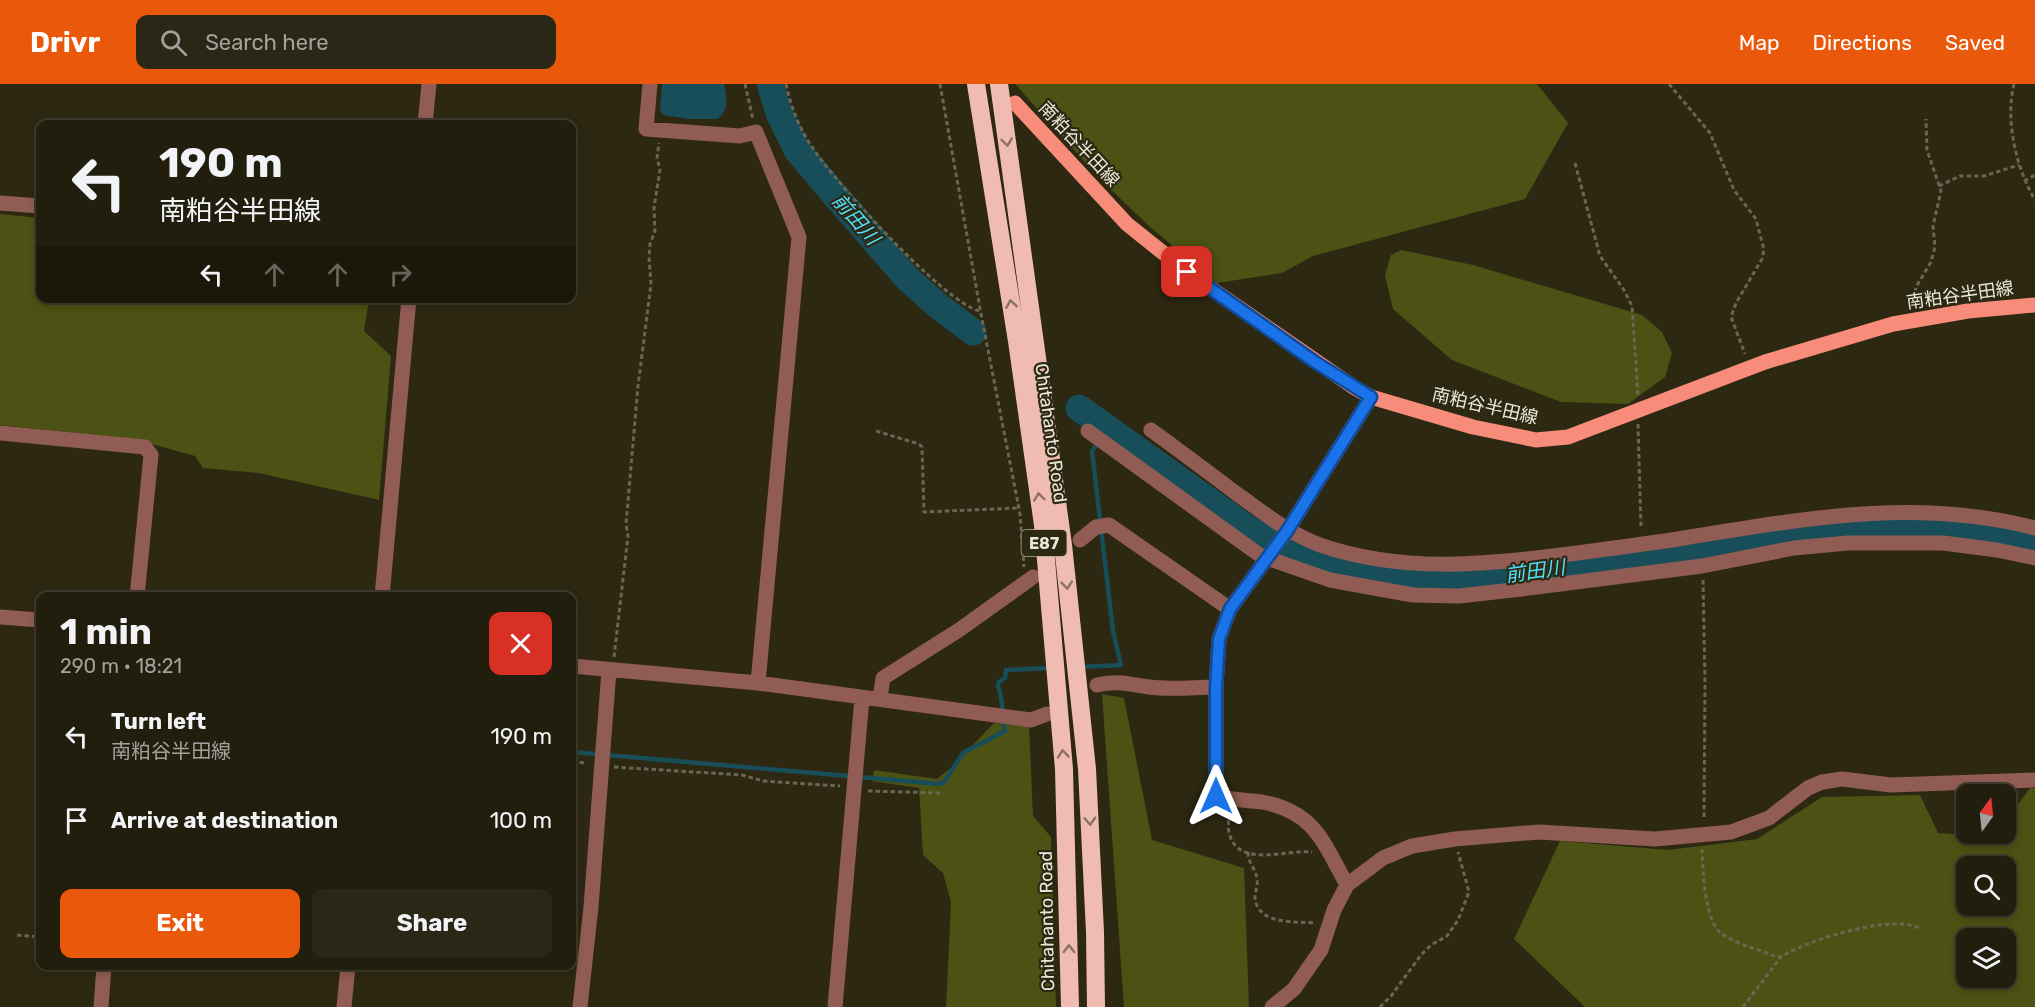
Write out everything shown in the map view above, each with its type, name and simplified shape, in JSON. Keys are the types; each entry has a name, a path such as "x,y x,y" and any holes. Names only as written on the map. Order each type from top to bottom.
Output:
{"highway":[{"name":"Chitahanto Road","path":"976,84 1017,341 1043,525 1064,769 1070,1007"},
{"name":"Chitahanto Road","path":"999,84 1061,534 1084,745 1095,932 1096,1007"}],"main road":[{"name":"南粕谷半田線","path":"1016,103 1127,224 1187,272 1315,362 1371,397 1473,427 1536,440 1568,437 1749,367 1911,321 1968,311 2035,305"}],"street":[{"path":"425,120 429,84"},
{"path":"650,84 646,129 740,136 756,132 800,237 758,683"},
{"path":"0,203 36,206"},
{"path":"382,592 409,303"},
{"path":"1347,885 1320,835 1308,821 1274,805 1216,796 1216,687 1219,639 1230,609 1287,531 1371,397"},
{"path":"1151,430 1287,531 1319,544 1373,558 1411,564 1493,564 1681,539 1837,514 1934,513 2035,528"},
{"path":"1088,431 1261,556 1330,579 1366,588 1413,595 1459,596 1702,566 1794,548 1848,543 1943,543 2035,558"},
{"path":"0,433 145,447 151,455 137,592"},
{"path":"1080,540 1096,527 1108,525 1230,609"},
{"path":"880,698 883,678 959,630 1029,579"},
{"path":"0,617 36,620"},
{"path":"576,666 758,683 1031,720 1047,714"},
{"path":"580,1007 611,670"},
{"path":"1097,685 1112,681 1133,682 1149,687 1216,687"},
{"path":"835,1007 862,698"},
{"path":"1272,1007 1294,989 1321,950 1329,924 1347,885 1383,858 1412,846 1455,839 1539,832 1654,839 1731,832 1769,818 1808,788 1822,782 1842,779 1899,785 2035,780"},
{"path":"101,1007 104,970"},
{"path":"344,1007 348,970"}],"path":[{"path":"745,84 756,132"},
{"path":"786,84 796,118 824,165 930,277 970,309 980,311"},
{"path":"940,84 1029,579"},
{"path":"1669,84 1710,133 1734,190 1756,219 1764,250 1762,259 1736,303 1731,317 1749,367"},
{"path":"2014,84 2009,103 2019,165 2024,181 2035,200"},
{"path":"1911,321 1916,287 1931,262 1935,247 1933,226 1941,191 1927,150 1926,119"},
{"path":"611,670 628,536 626,524 651,284 650,244 655,231 654,208 660,170 657,158 663,130"},
{"path":"1575,163 1600,256 1624,290 1632,306 1638,386 1641,527"},
{"path":"1939,186 1960,176 1984,176 2019,165"},
{"path":"2024,181 2035,175"},
{"path":"2027,187 2035,185"},
{"path":"876,431 919,444 922,447 924,512 1018,508"},
{"path":"576,763 742,774 763,781 854,789 941,793"},
{"path":"1223,797 1229,810 1230,837 1236,846 1263,856 1314,852"},
{"path":"1380,1007 1391,996 1421,954 1447,936 1458,920 1469,892 1455,839"},
{"path":"1248,852 1248,859 1257,876 1255,898 1266,917 1329,924"},
{"path":"17,935 36,937"},
{"path":"1743,1007 1781,957"}],"green space":[{"path":"1015,84 1537,84 1568,123 1525,199 1313,256 1282,273 1217,283 1149,226 1101,180"},
{"path":"0,214 36,218 36,303 368,303 364,331 391,356 379,500 259,473 203,468 195,456 134,439 0,425"},
{"path":"1401,250 1473,265 1642,315 1662,332 1672,353 1665,377 1628,404 1561,402 1452,360 1393,309 1385,275 1391,255"},
{"path":"1102,694 1124,698 1152,840 1244,868 1249,1007 1124,1007"},
{"path":"994,723 1029,726 1033,816 1051,837 1056,1007 946,1007 951,902 943,873 923,855 919,788 872,781 874,770 937,779 952,767"},
{"path":"2030,788 2035,788 2035,1007 1585,1007 1514,939 1560,841 1668,850 1757,839 1822,797 1920,795 1938,833 1956,834 1956,844 2016,844 2016,807"}],"water":[{"path":"662,84 724,84 726,107 718,119 689,119 663,115 660,109"}],"waterway":[{"name":"前田川","path":"770,84 779,113 797,150 907,278 937,305 973,332"},
{"name":"前田川","path":"1079,408 1247,528 1284,547 1329,564 1407,579 1486,578 1717,548 1772,536 1839,529 1936,528 1985,532 2035,543"},
{"path":"1080,667 1121,665 1113,631 1092,451 1096,445"},
{"path":"576,752 940,784 945,781 963,753 1005,731 998,686 999,682 1005,678 1006,670 1050,668"}],"route":[{"path":"1187,272 1315,362 1371,397 1287,531 1230,609 1219,639 1216,687 1216,796"}]}
